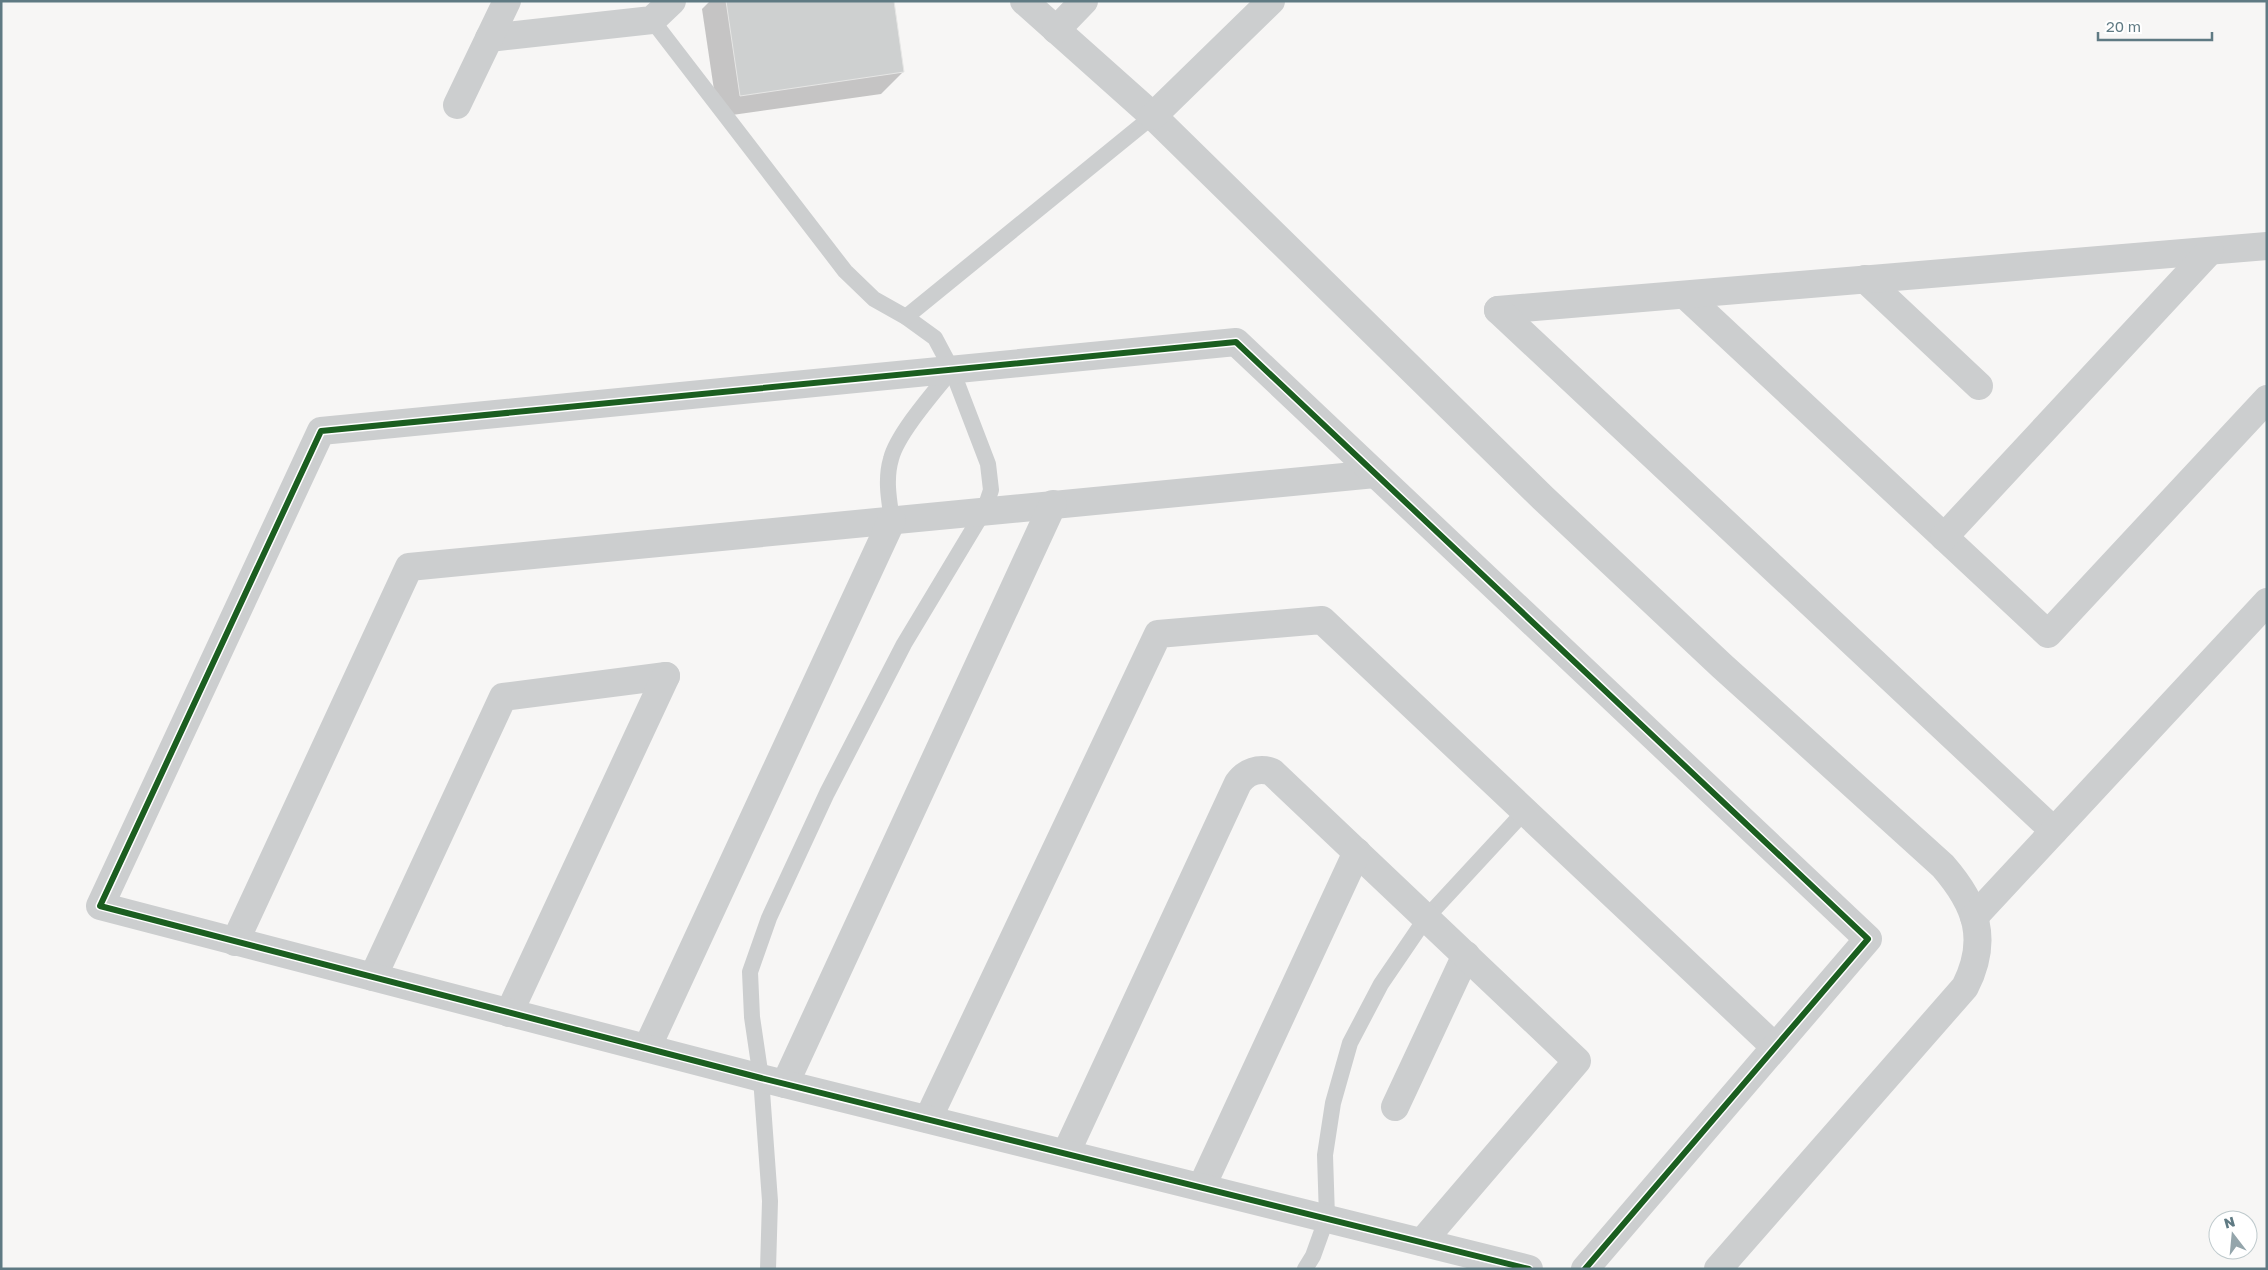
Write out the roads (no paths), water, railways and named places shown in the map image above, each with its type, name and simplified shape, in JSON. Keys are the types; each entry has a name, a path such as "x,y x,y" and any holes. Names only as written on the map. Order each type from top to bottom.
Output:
{"street":[{"path":"457,105 506,1"},
{"path":"489,38 652,20 672,1"},
{"path":"1024,1 1153,116 1543,498 1722,666 1943,866 1956,881 1974,917 1978,952 1974,969 1965,987 1718,1269"},
{"path":"1056,30 1084,1"},
{"path":"1153,116 1271,1"},
{"path":"2054,831 1498,310 2267,246"},
{"path":"1944,537 2210,251"},
{"path":"1865,279 1979,386"},
{"path":"1685,295 2048,634 2267,398"},
{"path":"1529,1269 1327,1217 773,1081 100,906 321,431 1236,342 1868,939 1585,1269"},
{"path":"235,942 409,567 1375,474"},
{"path":"773,1081 1053,504"},
{"path":"647,1048 892,520"},
{"path":"1974,917 2267,602"},
{"path":"928,1119 1158,634 1322,620 1775,1047"},
{"path":"372,977 503,697 666,676 510,1013"},
{"path":"1066,1153 1242,778 1254,771 1268,770 1577,1061 1422,1242"},
{"path":"1202,1186 1357,852"},
{"path":"1395,1107 1466,956"}],"lane":[{"path":"652,20 845,271 874,299 906,317 935,338 952,370 988,464 992,490 984,511 904,644 827,793 768,918 750,972 752,1017 773,1081 768,1269"},
{"path":"906,317 1153,116"},
{"path":"892,520 887,485 891,457 910,424 952,370"},
{"path":"1305,1269 1313,1256 1327,1217 1325,1155 1333,1103 1350,1043 1381,984 1426,918 1525,811"}]}
